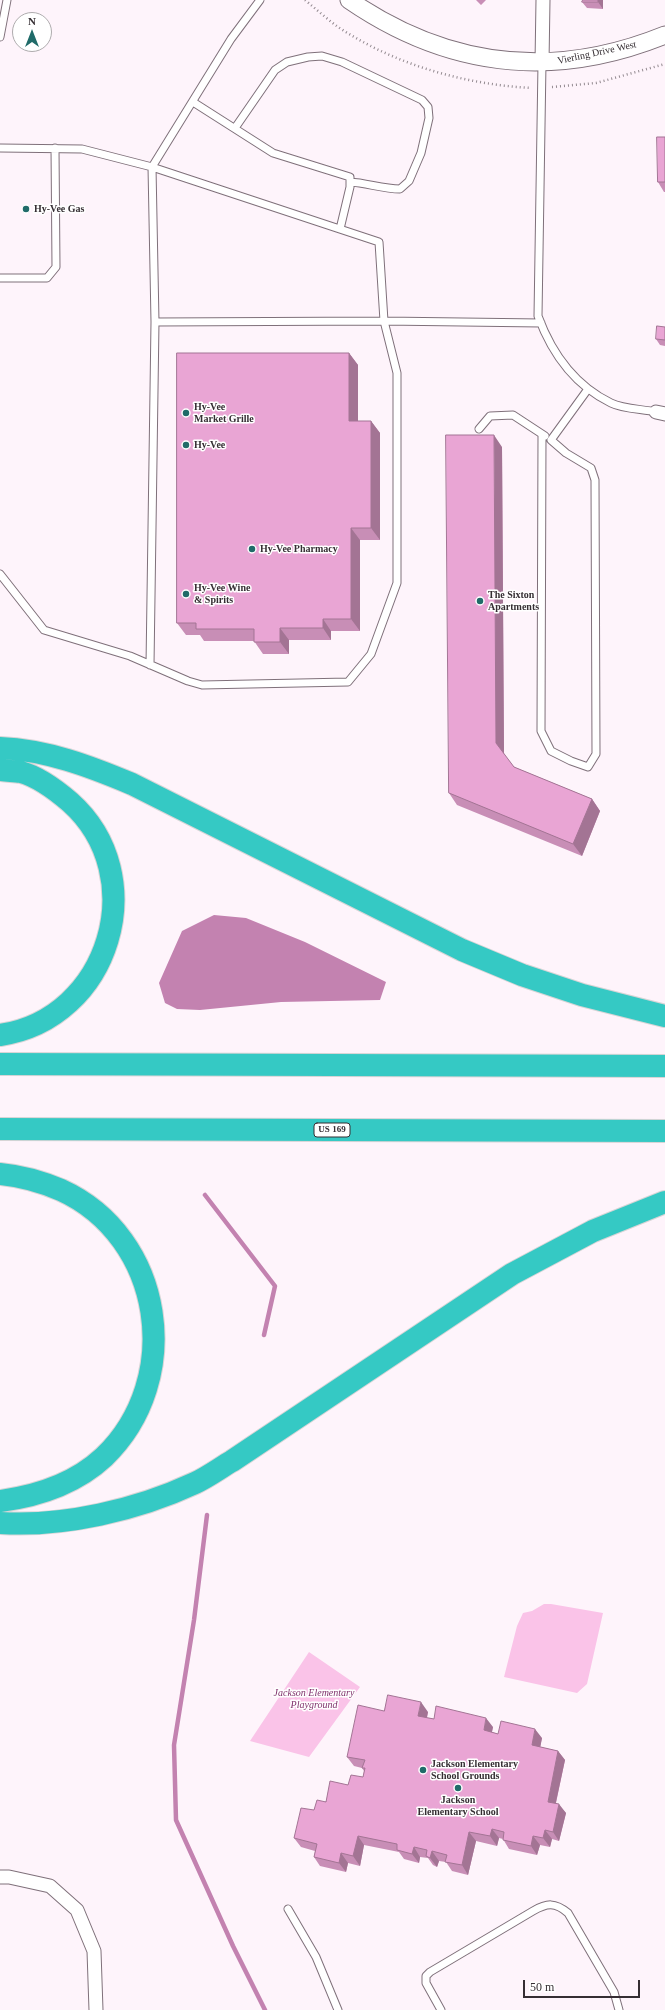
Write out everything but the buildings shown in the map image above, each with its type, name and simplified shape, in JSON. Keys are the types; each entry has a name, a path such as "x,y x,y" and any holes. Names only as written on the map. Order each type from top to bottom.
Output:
{"highway":[{"path":"0,748 26,749 97,769 132,784 462,950 522,975 582,995 665,1016"},
{"path":"0,770 22,772 54,788 82,812 100,839 109,864 113,891 113,917 109,941 97,967 82,990 61,1010 38,1024 0,1035"},
{"path":"0,1064 665,1066"},
{"name":"US 169","path":"0,1129 665,1131"},
{"path":"0,1174 44,1183 78,1198 105,1219 125,1243 143,1276 153,1312 154,1346 149,1379 137,1411 123,1434 104,1456 81,1474 57,1487 24,1498 0,1501"},
{"path":"0,1523 41,1522 80,1518 120,1510 157,1498 196,1482 232,1462 512,1274 593,1231 665,1202"}],"street":[{"name":"Vierling Drive West","path":"349,0 389,25 414,37 477,57 542,63 561,62 624,49 665,35"},
{"path":"542,63 544,34 543,0"},
{"path":"0,1877 9,1877 50,1886 77,1910 94,1951 96,2010"}],"lane":[{"path":"0,38 7,0"},
{"path":"150,665 155,322 152,168 231,39 260,0"},
{"path":"236,128 275,70 287,62 308,57 322,56 342,62 422,100 428,107 429,118 420,153 409,181 400,189 387,189 350,182"},
{"path":"542,63 538,316 558,357 580,384 612,403 660,413"},
{"path":"192,102 236,128 273,153 350,177 350,187 340,229"},
{"path":"0,148 82,149 152,168 379,242 384,321 397,373 397,583 371,654 348,682 202,685 130,656 44,630 0,574"},
{"path":"0,278 47,278 56,267 55,148"},
{"path":"155,322 384,321 541,323"},
{"path":"551,440 588,389"},
{"path":"479,429 490,416 513,415 542,434 551,440 566,453 591,468 595,480 596,754 588,767 570,761 551,751 541,731 542,434"},
{"path":"441,2010 426,1983 426,1976 430,1972 541,1906 551,1905 560,1906 568,1913 614,1992 619,2010"},
{"path":"288,1909 316,1957 338,2010"}],"green space":[{"path":"544,1604 603,1613 587,1684 577,1693 504,1677 517,1626 523,1613 532,1611"},
{"name":"Jackson Elementary Playground","path":"309,1652 360,1687 309,1757 250,1741"}],"shaded area":[{"path":"214,915 246,918 305,942 386,982 380,1000 281,1002 200,1010 177,1009 165,1003 159,983 182,931"}],"waterway":[{"path":"205,1195 275,1286 264,1335"},
{"path":"207,1515 194,1620 174,1745 176,1820 233,1946 265,2010"}],"place":[{"name":"Hy-Vee Gas","path":"26,209"},
{"name":"Hy-Vee Market Grille","path":"186,413"},
{"name":"Hy-Vee","path":"186,445"},
{"name":"Hy-Vee Pharmacy","path":"252,549"},
{"name":"Hy-Vee Wine & Spirits","path":"186,594"},
{"name":"The Sixton Apartments","path":"480,601"},
{"name":"Jackson Elementary School Grounds","path":"423,1770"},
{"name":"Jackson Elementary School","path":"458,1788"}]}
